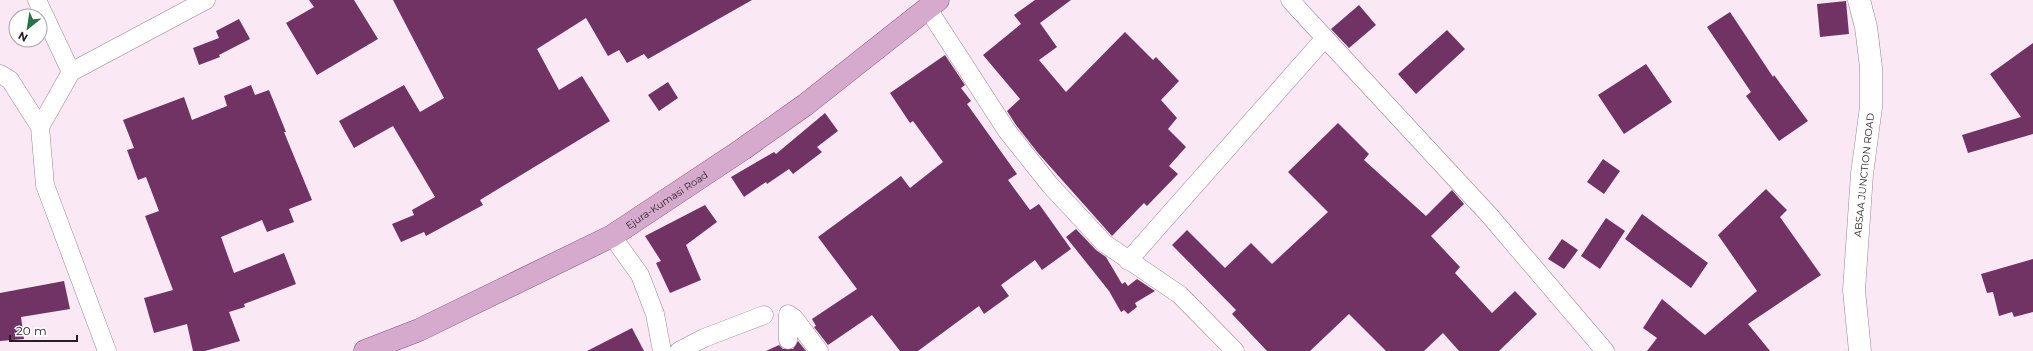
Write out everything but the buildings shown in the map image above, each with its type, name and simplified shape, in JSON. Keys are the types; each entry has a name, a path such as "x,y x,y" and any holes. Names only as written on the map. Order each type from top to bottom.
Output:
{"main road":[{"name":"Ejura-Kumasi Road","path":"367,351 419,330 612,236 750,145 805,105 933,5"}],"street":[{"path":"37,0 71,72"},
{"path":"40,127 71,72 206,0"},
{"path":"1290,0 1490,216 1604,351"},
{"name":"ABSAA JUNCTION ROAD","path":"1859,0 1866,27 1871,67 1871,100 1862,174 1854,290 1860,351"},
{"path":"933,5 1007,131 1050,185 1104,243 1128,261 1180,295 1235,351"},
{"path":"1128,261 1325,38"},
{"path":"0,74 10,80 40,127 45,185 107,351"},
{"path":"612,236 640,275 655,314 662,351"},
{"path":"788,340 788,314 794,318 819,351"},
{"path":"679,351 704,338 764,315"}]}
